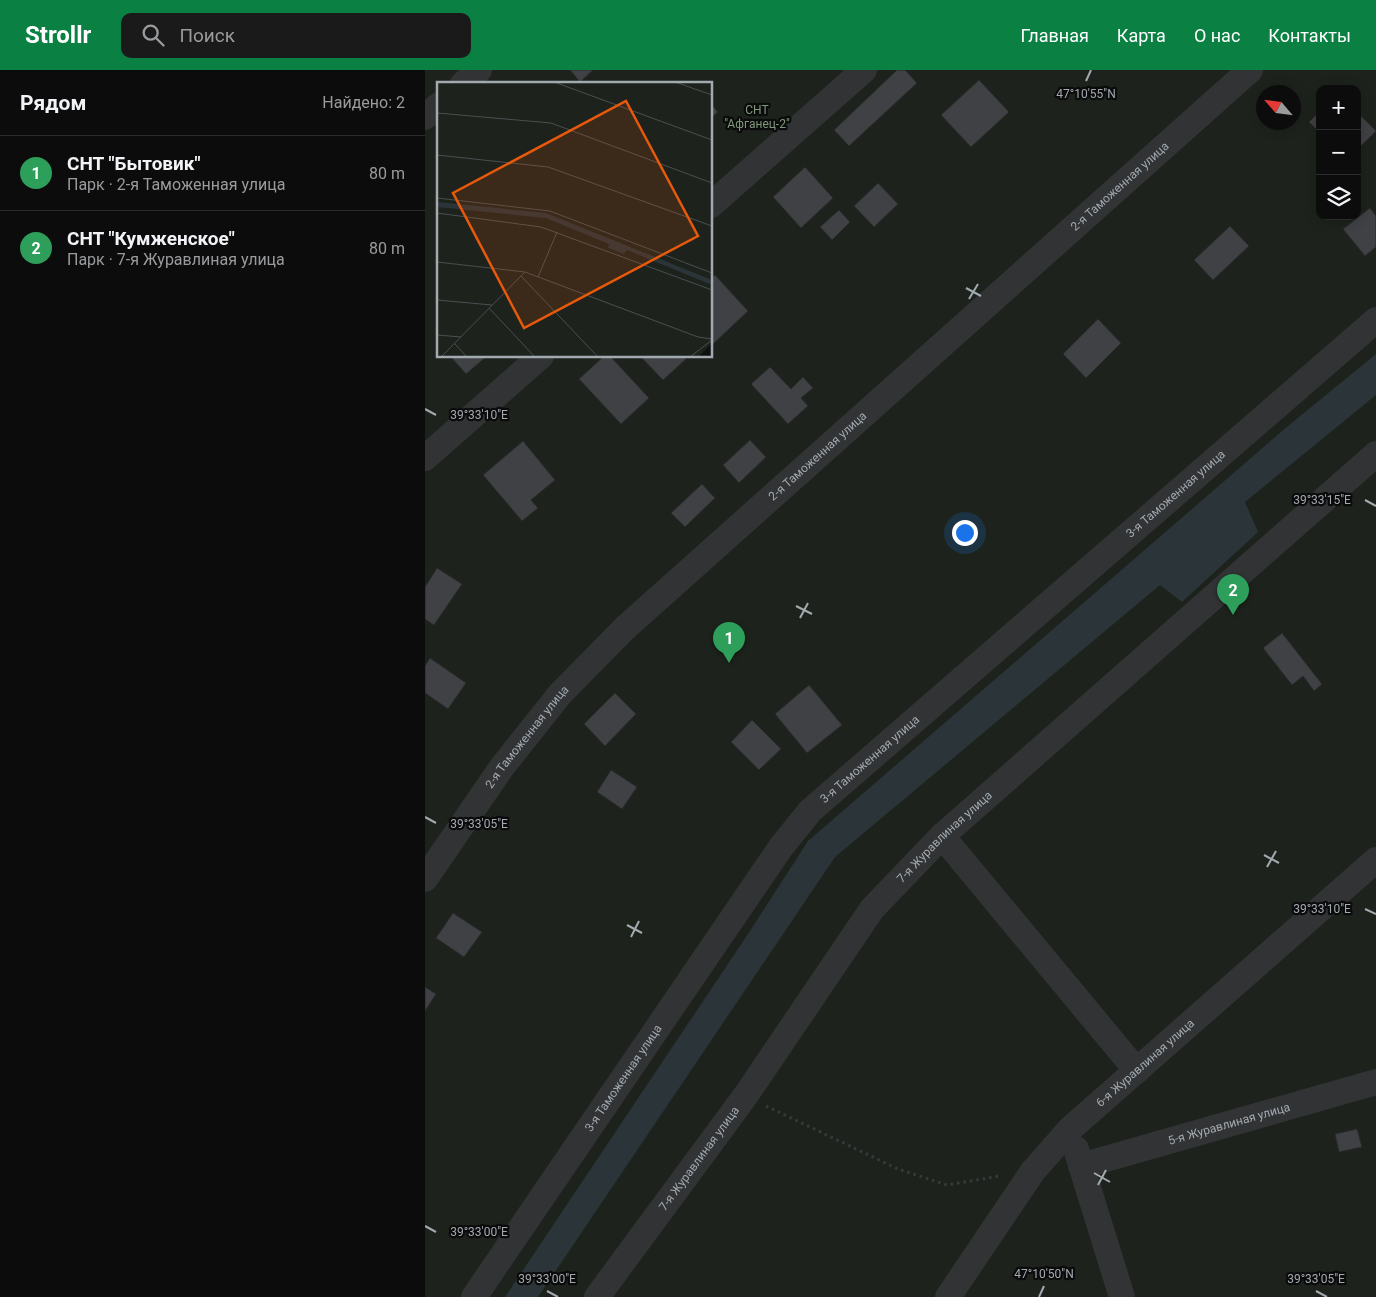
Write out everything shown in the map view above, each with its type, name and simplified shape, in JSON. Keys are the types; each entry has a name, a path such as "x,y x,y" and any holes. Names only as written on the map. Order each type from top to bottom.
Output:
{"street":[{"path":"465,82 479,70"},
{"path":"713,203 864,70"},
{"name":"2-я Таможенная улица","path":"425,879 502,767 531,730 560,694 625,628 1250,70"},
{"path":"425,117 437,107"},
{"name":"3-я Таможенная улица","path":"474,1297 781,847 810,811 1376,320"},
{"path":"425,458 539,358"},
{"name":"7-я Журавлиная улица","path":"597,1297 746,1095 873,909 942,836 1376,454"},
{"path":"942,836 1137,1070"},
{"name":"6-я Журавлиная улица","path":"948,1297 1033,1171 1070,1129 1376,860"},
{"name":"5-я Журавлиная улица","path":"1081,1166 1376,1082"},
{"path":"1070,1129 1122,1297"}],"path":[{"path":"746,1095 778,1113 898,1169 947,1185 1033,1171"}],"green space":[{"name":"СНТ \"Афганец-2\"","path":"425,70 1376,70 1376,1297 425,1297"}],"shaded area":[{"path":"1376,354 1376,395 1245,502 1258,532 1182,602 1160,585 835,857 538,1297 505,1297 808,841 1288,426"}],"building":[{"path":"570,70 593,70 580,82"},
{"path":"897,70 905,70 917,83 849,146 834,130"},
{"path":"979,80 1009,112 971,147 941,115"},
{"path":"713,106 718,112 713,116"},
{"path":"1316,115 1316,129 1309,122"},
{"path":"1361,116 1376,131 1361,146"},
{"path":"805,167 833,198 801,228 773,197"},
{"path":"878,183 898,204 874,227 854,206"},
{"path":"1370,208 1376,216 1376,247 1365,256 1343,229 1355,220 1361,220 1361,215"},
{"path":"839,210 850,222 832,240 820,227"},
{"path":"1230,226 1249,246 1213,280 1194,260"},
{"path":"715,275 748,311 713,344 713,276"},
{"path":"1098,319 1121,343 1086,378 1063,354"},
{"path":"452,358 485,358 466,374"},
{"path":"602,358 612,358 649,398 621,424 579,379"},
{"path":"642,358 686,359 663,380"},
{"path":"770,367 791,389 803,377 813,388 801,398 808,406 788,424 751,384"},
{"path":"750,440 766,457 739,483 723,465"},
{"path":"523,441 555,480 531,500 538,508 522,521 483,475"},
{"path":"702,484 715,498 685,527 671,513"},
{"path":"437,568 462,584 434,625 425,619 425,587"},
{"path":"1282,633 1322,684 1314,691 1303,676 1292,685 1263,648"},
{"path":"430,658 466,683 448,709 425,693 425,666"},
{"path":"809,685 842,725 807,753 775,714"},
{"path":"615,693 636,714 605,746 584,724"},
{"path":"752,720 781,749 759,770 731,742"},
{"path":"611,770 637,787 622,809 597,792"},
{"path":"453,913 482,932 464,957 436,938"},
{"path":"425,987 436,994 425,1011"},
{"path":"1357,1129 1362,1147 1339,1152 1335,1134"}],"place":[{"name":"СНТ \"Кумженское\"","path":"1233,615"},
{"name":"СНТ \"Бытовик\"","path":"729,663"}]}
